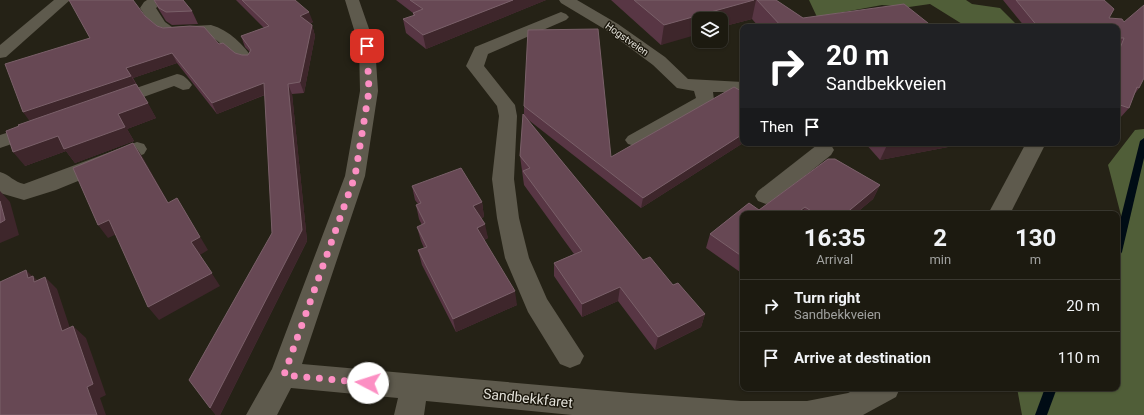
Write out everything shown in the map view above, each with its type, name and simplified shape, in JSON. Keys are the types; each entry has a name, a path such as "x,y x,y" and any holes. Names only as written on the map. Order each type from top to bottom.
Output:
{"street":[{"path":"0,53 63,0"},
{"path":"159,0 149,5 148,8 159,25 168,32 211,30 228,40 246,60"},
{"path":"261,415 284,375 355,176 369,91 367,46 352,0"},
{"path":"564,9 481,51 475,66 506,105 508,116 503,179 508,218 517,258 537,305 570,356"},
{"name":"Hogstveien","path":"564,9 612,27 692,85"},
{"path":"96,108 177,79 182,86"},
{"path":"692,85 740,87"},
{"path":"635,140 705,100 705,93 692,85"},
{"path":"0,142 52,123"},
{"path":"1001,211 1034,146"},
{"path":"0,179 9,189 24,192 48,185 137,149"},
{"path":"766,196 824,150"},
{"name":"Sandbekkfaret","path":"284,375 624,407 742,415 807,414 852,406 880,391"},
{"path":"409,415 415,387"}],"green space":[{"path":"809,0 966,0 972,4 1000,8 1016,24 962,24 930,4 909,7 882,5 817,17"},
{"path":"1144,129 1144,415 1022,415 1018,391 1120,391 1120,230 1124,227 1108,165 1135,130"}],"building":[{"path":"69,0 133,0 145,16 157,26 163,28 190,26 204,27 219,44 223,43 235,53 242,55 248,55 251,50 241,36 269,26 242,0 295,0 309,12 300,16 312,25 300,82 288,84 302,230 210,408 189,380 272,233 264,83 212,103 172,53 126,68 131,76 23,112 5,64 90,38"},
{"path":"154,0 183,0 192,11 166,12 159,8"},
{"path":"410,0 513,0 423,35 403,19 415,15 413,13 423,9"},
{"path":"634,0 754,0 711,12 692,12 692,17 664,25"},
{"path":"757,0 776,0 803,18 904,4 929,24 779,24"},
{"path":"1016,0 1104,0 1114,9 1109,18 1122,19 1124,22 1144,5 1144,78 1139,88 1137,87 1129,108 1120,105 1120,48 1124,38 1120,38 1120,24 1036,24"},
{"path":"598,29 611,157 734,87 740,90 740,136 643,198 524,106 528,30"},
{"path":"136,84 148,103 118,114 125,127 64,149 58,136 13,152 6,131 19,126 18,125"},
{"path":"523,114 643,260 650,257 673,285 678,283 705,314 658,337 620,287 582,304 554,263 582,251 523,171 530,168 520,156"},
{"path":"133,143 168,203 177,198 200,237 191,242 212,273 148,307 109,220 98,225 73,168"},
{"path":"828,159 835,159 880,185 849,211 811,211 805,207 800,211 740,211 740,255 710,234 749,203 759,210"},
{"path":"461,168 482,202 473,206 485,224 477,228 515,291 453,319 418,250 427,247 417,227 425,223 416,205 421,203 412,186"},
{"path":"0,201 5,220 0,223"},
{"path":"26,270 28,278 33,276 34,282 45,277 62,331 73,326 93,384 87,387 97,415 0,415 0,282"}],"waterway":[{"path":"1120,240 1144,141"},
{"path":"1041,415 1050,391"}],"route":[{"path":"367,46 369,91 355,176 284,375 368,383"}]}
